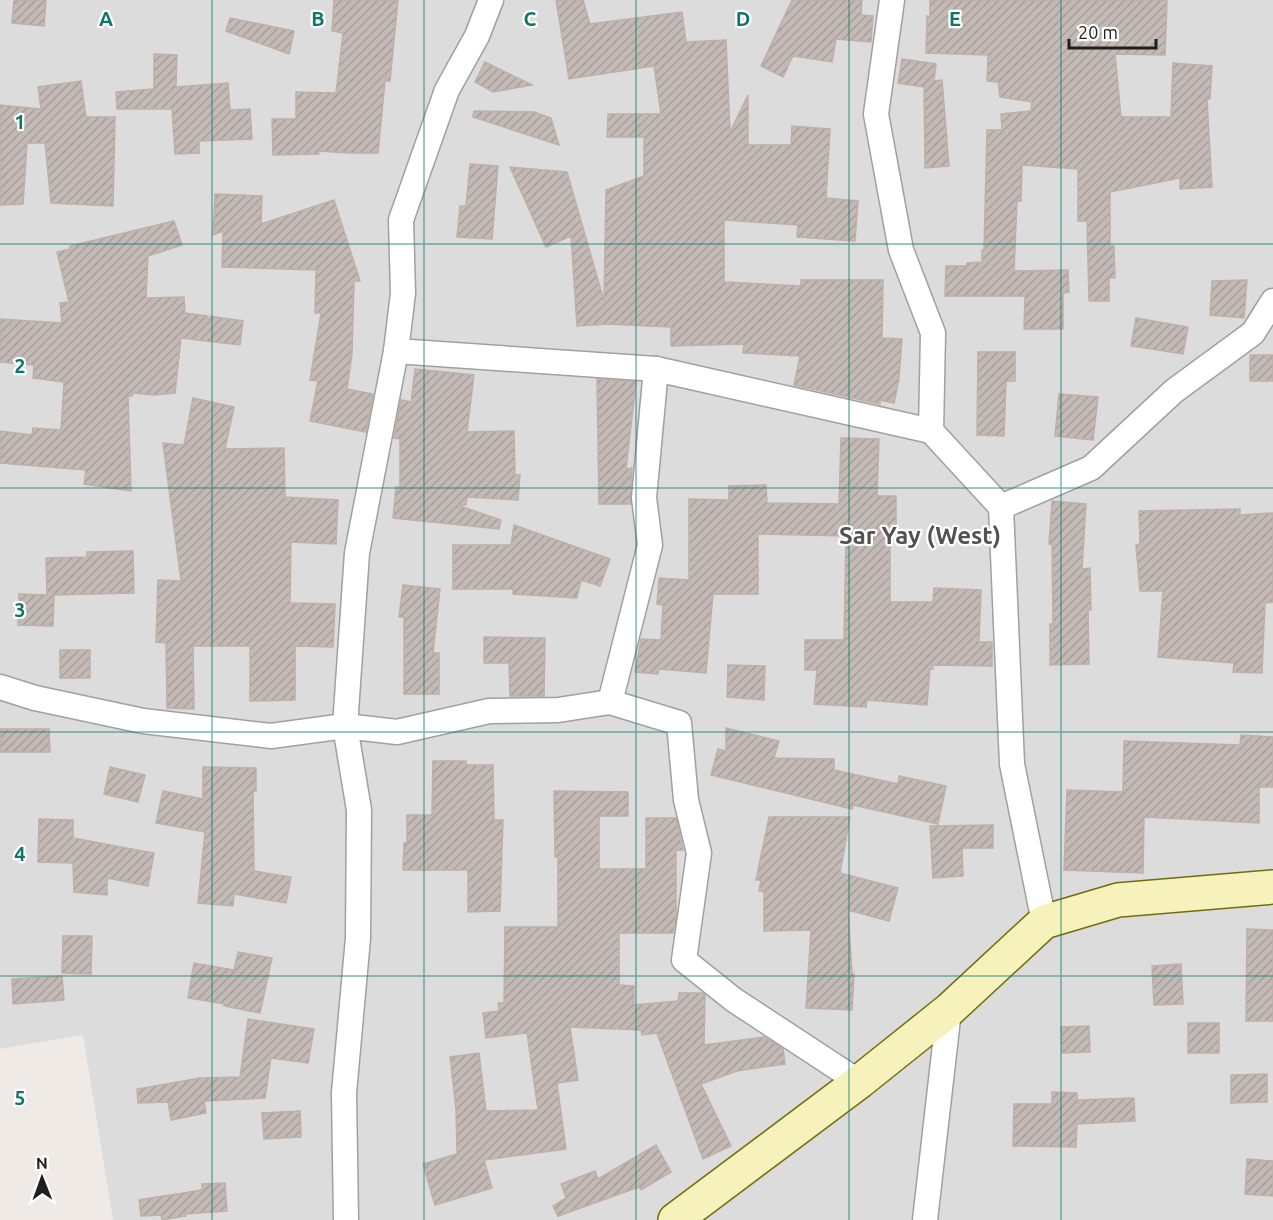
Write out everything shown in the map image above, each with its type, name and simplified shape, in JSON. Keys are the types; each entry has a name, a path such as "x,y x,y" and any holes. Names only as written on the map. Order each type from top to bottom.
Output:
{"street":[{"path":"346,1220 344,1093 358,938 359,810 345,726 357,553 396,351 403,293 400,220 447,90 477,36 491,0"},
{"path":"892,0 876,114 901,250 933,333 931,431"},
{"path":"1001,507 1091,468 1174,391 1253,333 1273,301"},
{"path":"396,351 656,369 931,431 1001,507 1012,764 1044,922"},
{"path":"610,702 650,545 644,498 656,369"},
{"path":"0,687 34,698 143,721 271,736 345,726 397,732 489,711 558,710 610,702 679,723 686,800 699,853 684,960 734,1000 859,1082"},
{"path":"675,1220 859,1082 949,1010 1044,922 1118,900 1273,887"},
{"path":"925,1220 949,1010"}],"shaded area":[{"path":"0,0 1273,0 1273,1220 113,1220 83,1035 0,1049"}],"building":[{"path":"14,0 46,0 44,26 12,23"},
{"path":"334,0 398,0 390,81 385,81 378,153 318,151 319,154 273,155 272,119 296,119 296,92 336,93 343,33 332,31"},
{"path":"556,0 583,0 590,24 682,12 686,42 726,40 730,132 748,95 748,145 791,145 792,126 830,129 826,198 858,201 855,241 797,237 798,225 724,220 724,282 801,286 801,280 883,280 882,338 902,339 899,379 894,403 880,400 880,404 794,385 800,356 743,353 744,344 671,346 671,327 607,324 577,326 571,236 546,247 510,167 567,172 604,301 606,190 644,176 644,137 607,137 608,114 661,114 654,66 569,79"},
{"path":"792,0 862,0 861,15 873,16 871,42 836,39 832,62 793,56 783,77 761,66"},
{"path":"930,0 1167,0 1165,55 1115,54 1121,117 1171,117 1173,63 1212,66 1210,99 1207,99 1212,187 1180,189 1180,178 1110,192 1110,246 1114,246 1115,278 1109,278 1109,301 1089,301 1087,221 1078,221 1078,169 1022,165 1021,201 1017,201 1014,271 1068,270 1069,292 1063,293 1063,329 1024,329 1025,296 945,296 946,266 967,266 967,263 982,262 987,130 1002,130 1001,114 1031,111 1032,102 1000,97 998,82 987,81 988,55 926,53"},
{"path":"230,18 294,31 289,54 226,31"},
{"path":"154,54 177,55 176,87 228,83 230,110 250,109 252,139 199,141 199,153 175,154 172,109 117,109 116,92 154,89"},
{"path":"902,59 936,64 934,81 942,80 949,166 925,168 924,87 898,83"},
{"path":"485,62 532,85 493,92 475,82"},
{"path":"81,81 86,117 115,117 113,206 51,203 45,143 27,143 23,204 0,205 0,105 41,109 38,87"},
{"path":"474,111 534,112 551,118 559,145 473,117"},
{"path":"470,164 498,166 492,239 457,237 460,206 466,206"},
{"path":"215,194 262,196 261,224 334,200 360,281 354,281 352,354 347,389 373,394 366,432 310,421 318,381 310,380 321,313 315,313 316,270 222,267 223,231 213,235"},
{"path":"174,221 182,245 148,256 146,298 184,297 185,313 207,316 209,322 210,316 243,321 240,345 181,338 175,393 153,395 133,393 132,396 128,396 131,491 84,484 86,470 0,463 0,431 32,435 33,428 61,430 64,382 33,378 34,365 0,362 0,319 62,323 60,303 69,302 57,252 70,249 70,246"},
{"path":"1247,280 1244,318 1210,315 1212,281"},
{"path":"1136,318 1188,327 1183,354 1131,346"},
{"path":"978,352 1015,352 1015,381 1006,381 1004,436 977,435"},
{"path":"1250,355 1273,355 1273,381 1250,381"},
{"path":"415,369 474,375 467,432 514,431 515,475 520,475 518,500 467,497 466,505 457,505 501,520 499,529 393,518 396,487 400,487 400,439 394,438 401,400 411,402"},
{"path":"597,379 636,382 626,469 632,468 630,504 599,504"},
{"path":"1059,394 1098,397 1093,440 1055,436"},
{"path":"193,398 234,407 225,449 284,448 285,497 338,500 336,544 291,542 290,603 335,604 333,647 295,646 295,700 250,701 250,646 193,646 194,709 167,708 166,643 156,642 158,580 181,581 163,443 184,445"},
{"path":"841,438 879,439 877,496 896,496 896,534 890,534 890,602 933,602 934,588 981,590 979,642 992,642 992,666 932,665 927,705 867,700 866,707 814,704 817,670 805,670 805,640 844,640 846,536 758,534 758,594 713,594 706,673 659,669 658,674 635,672 641,639 661,640 663,605 657,604 659,578 689,580 689,499 729,500 729,486 766,485 767,503 839,504"},
{"path":"1052,501 1086,504 1082,569 1090,568 1089,664 1050,665 1050,624 1053,624 1052,544 1049,544"},
{"path":"1240,509 1240,515 1273,513 1273,602 1265,603 1262,673 1233,672 1234,663 1158,657 1163,591 1140,591 1136,545 1140,544 1139,511"},
{"path":"514,525 610,559 600,586 581,580 577,598 513,594 513,589 453,589 453,545 511,545"},
{"path":"133,551 134,593 52,595 54,595 53,626 18,625 19,594 47,595 46,558 87,557 87,552"},
{"path":"403,585 440,589 433,653 439,653 439,694 404,694 404,617 399,617"},
{"path":"484,637 545,638 544,696 510,696 509,663 484,663"},
{"path":"60,650 90,650 90,678 60,678"},
{"path":"728,665 765,666 764,700 727,697"},
{"path":"726,728 779,741 774,758 834,759 834,770 898,784 899,776 946,786 938,824 853,805 852,809 711,775 718,749 726,751"},
{"path":"0,729 49,729 50,752 0,752"},
{"path":"1241,735 1273,737 1273,787 1259,787 1259,823 1144,817 1143,873 1064,870 1067,790 1123,792 1124,741 1240,745"},
{"path":"433,761 466,761 466,765 493,765 494,820 503,820 500,911 468,912 468,870 403,870 404,843 407,843 407,815 432,815"},
{"path":"110,767 145,775 138,802 104,794"},
{"path":"203,767 256,768 256,791 253,791 254,871 291,877 286,903 234,894 233,906 198,903 205,832 156,823 163,791 203,799"},
{"path":"554,791 628,792 628,816 599,816 599,869 646,869 646,818 676,818 683,850 676,850 676,918 673,933 619,933 619,985 634,986 634,1005 678,1001 679,993 703,993 705,995 704,1045 764,1037 783,1049 785,1064 737,1071 701,1084 731,1146 703,1159 657,1033 642,1035 641,1030 570,1027 578,1080 557,1083 566,1149 484,1160 492,1188 435,1205 423,1164 457,1154 456,1109 450,1057 479,1053 486,1111 538,1110 527,1033 486,1038 483,1013 499,1011 498,1003 504,1003 505,927 558,927 558,857 555,857"},
{"path":"769,817 850,817 840,873 898,888 889,921 848,910 852,973 854,974 852,1010 806,1008 811,930 764,931 764,892 759,891 761,880 756,880"},
{"path":"39,819 73,820 73,838 154,853 148,886 107,878 107,895 74,892 73,863 38,862"},
{"path":"993,825 993,848 962,848 963,876 933,878 930,826"},
{"path":"1247,929 1273,930 1273,1021 1246,1021"},
{"path":"63,936 92,936 91,974 62,973"},
{"path":"238,952 272,958 260,1013 188,998 194,963 234,970"},
{"path":"1181,964 1183,1004 1154,1005 1152,966"},
{"path":"62,976 64,1000 13,1004 12,979"},
{"path":"248,1019 314,1029 308,1063 271,1058 265,1098 204,1101 206,1113 171,1120 168,1102 138,1103 137,1089 200,1078 240,1077"},
{"path":"1188,1023 1219,1023 1219,1053 1188,1053"},
{"path":"1089,1026 1090,1052 1062,1053 1061,1027"},
{"path":"1267,1074 1267,1102 1231,1103 1231,1075"},
{"path":"1052,1092 1077,1093 1077,1100 1134,1098 1135,1121 1077,1124 1076,1147 1013,1146 1014,1104 1052,1104"},
{"path":"300,1111 301,1137 264,1139 262,1113"},
{"path":"656,1145 671,1172 641,1190 639,1187 558,1216 553,1206 566,1198 561,1184 595,1171 598,1179"},
{"path":"1247,1159 1273,1161 1273,1196 1245,1194"},
{"path":"225,1183 227,1211 185,1214 186,1216 162,1220 161,1215 141,1216 139,1200 202,1190 202,1184"}],"district":[{"name":"Sar Yay (West)","path":"920,535"}]}
